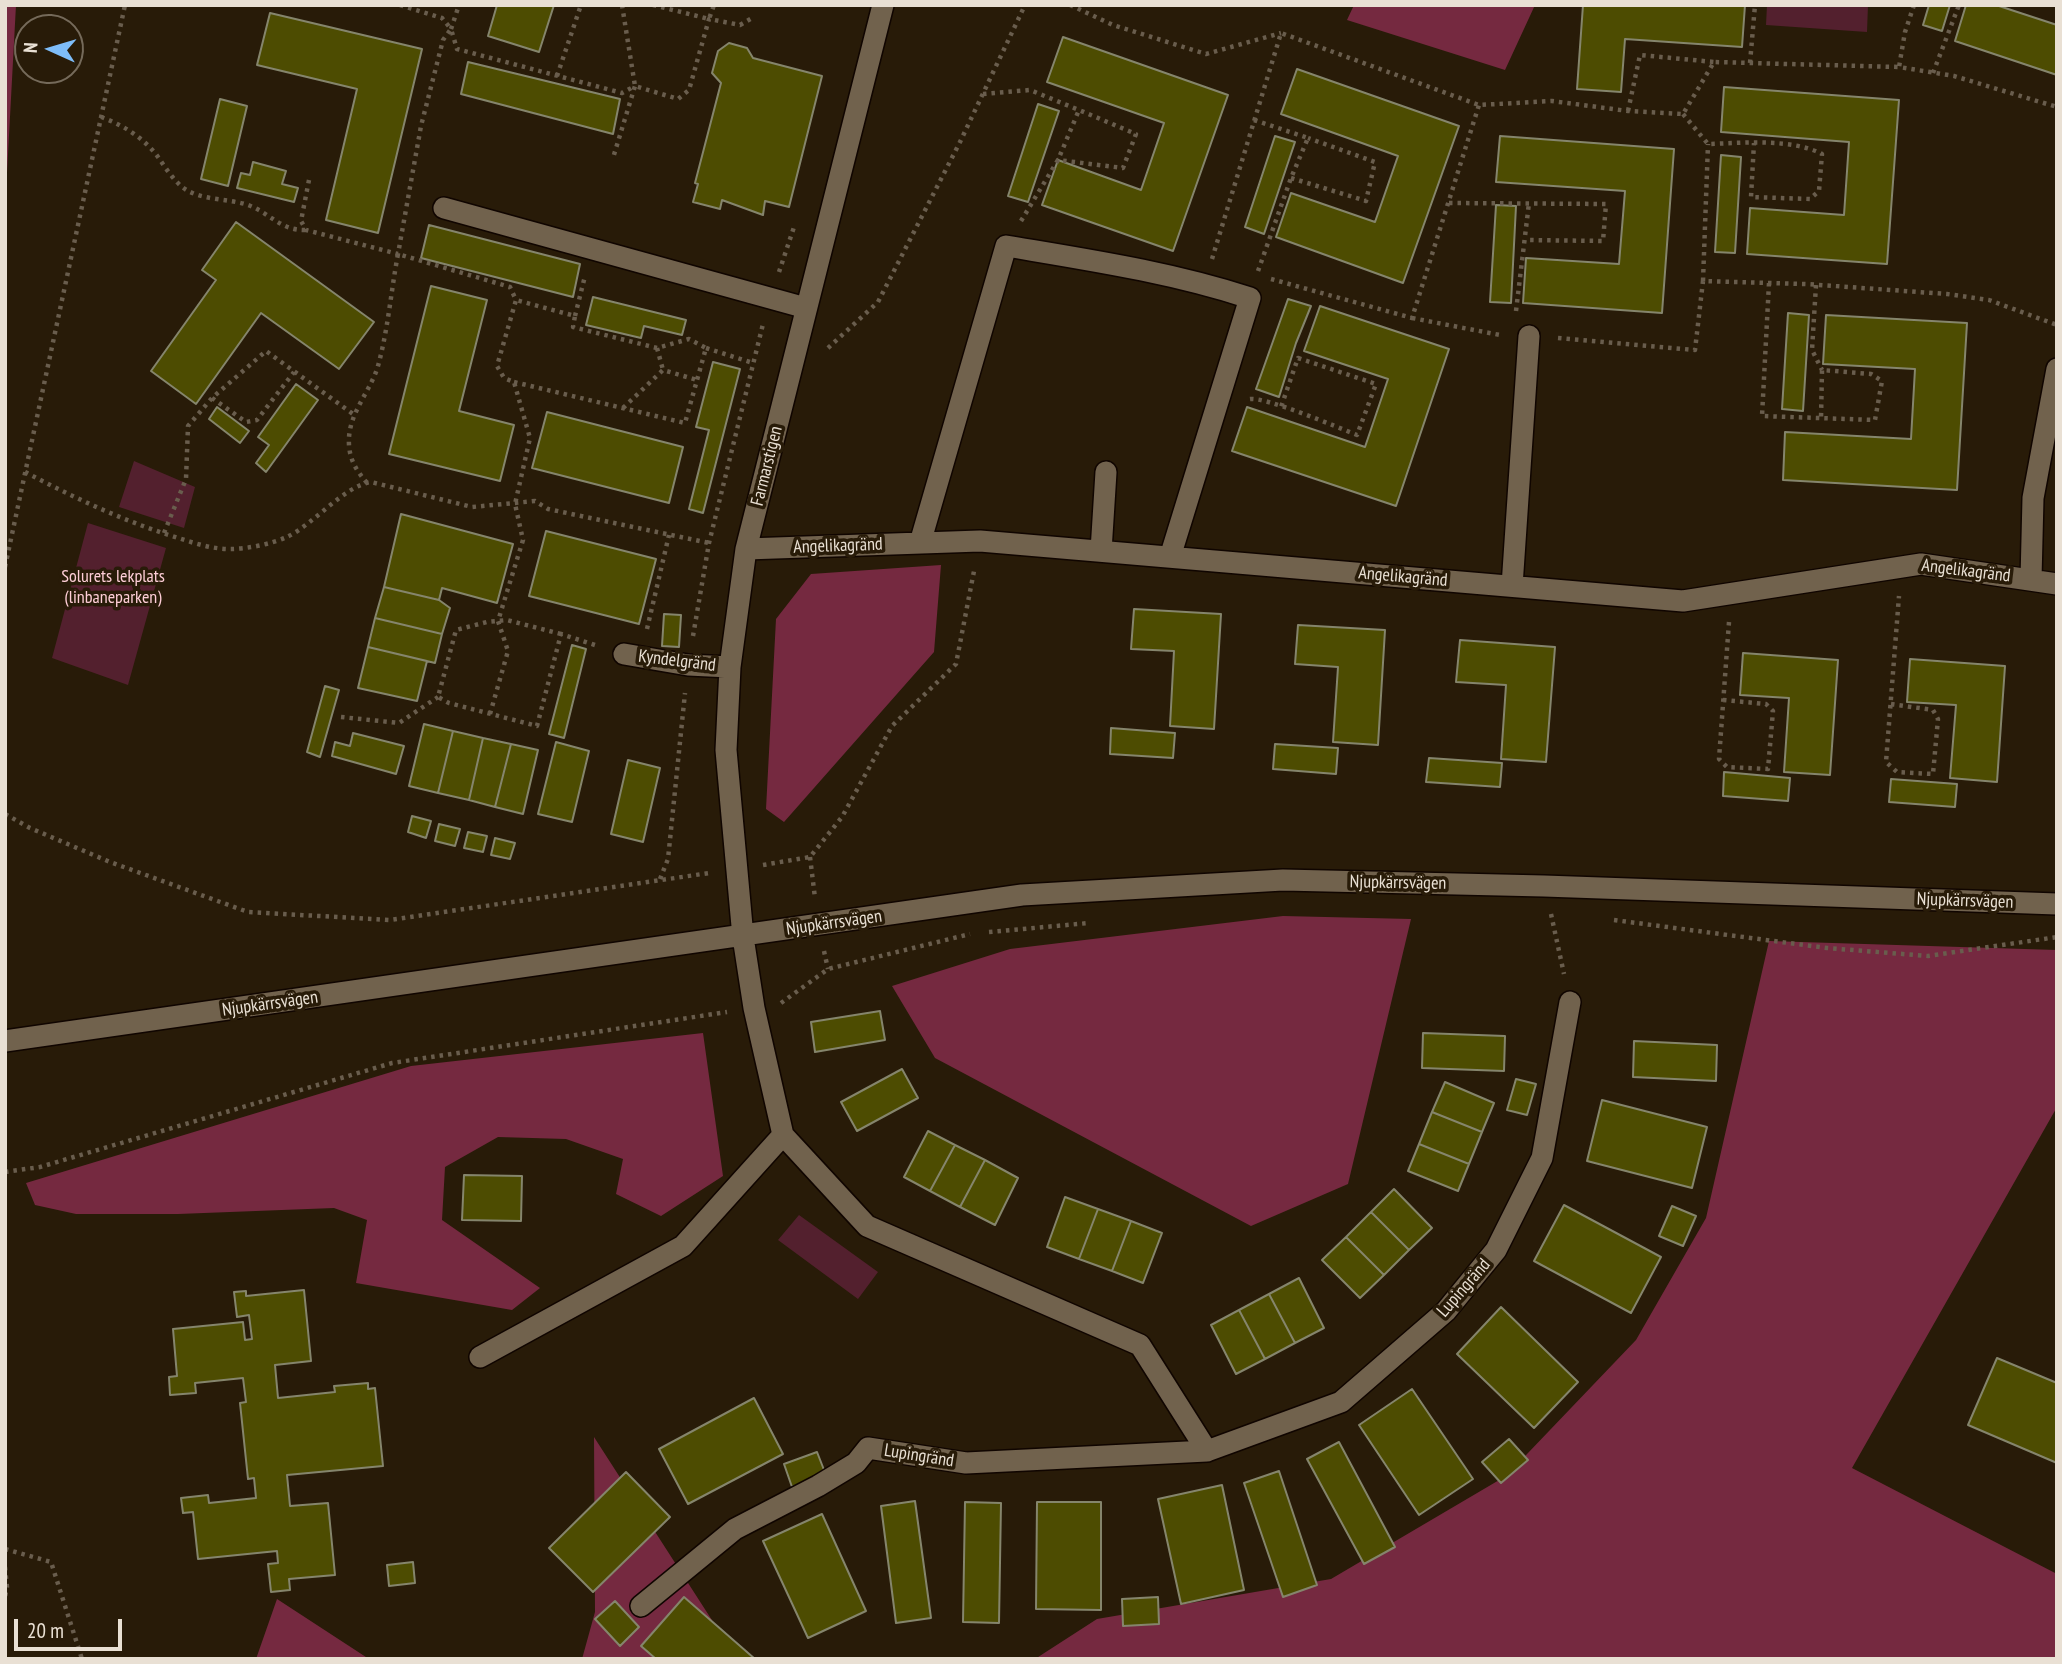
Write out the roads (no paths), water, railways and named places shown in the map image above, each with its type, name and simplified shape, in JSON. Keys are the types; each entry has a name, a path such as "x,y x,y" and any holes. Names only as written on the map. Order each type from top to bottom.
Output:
{"street":[{"name":"Farmarstigen","path":"743,937 726,750 730,667 746,549 883,5"},
{"path":"444,208 806,308"},
{"path":"920,543 1006,246 1138,268 1250,298 1170,557"},
{"path":"1512,586 1521,336"},
{"path":"2031,579 2033,498 2057,369"},
{"path":"1101,551 1106,472"},
{"name":"Angelikagränd","path":"746,549 980,541 1683,601 1921,564 2057,584"},
{"name":"Kyndelgränd","path":"624,654 688,665 730,667"},
{"name":"Njupkärrsvägen","path":"5,1041 1022,895 1283,880 2057,904"},
{"path":"743,937 754,1008 783,1135 867,1226 1140,1345 1207,1451"},
{"name":"Lupingränd","path":"640,1606 735,1529 856,1463 868,1448 966,1463 1207,1451 1341,1402 1446,1311 1496,1250 1542,1158 1570,1002"},
{"path":"480,1357 683,1246 783,1135"}],"park label":[{"name":"Solurets lekplats (linbaneparken)","path":"113,587"}]}
